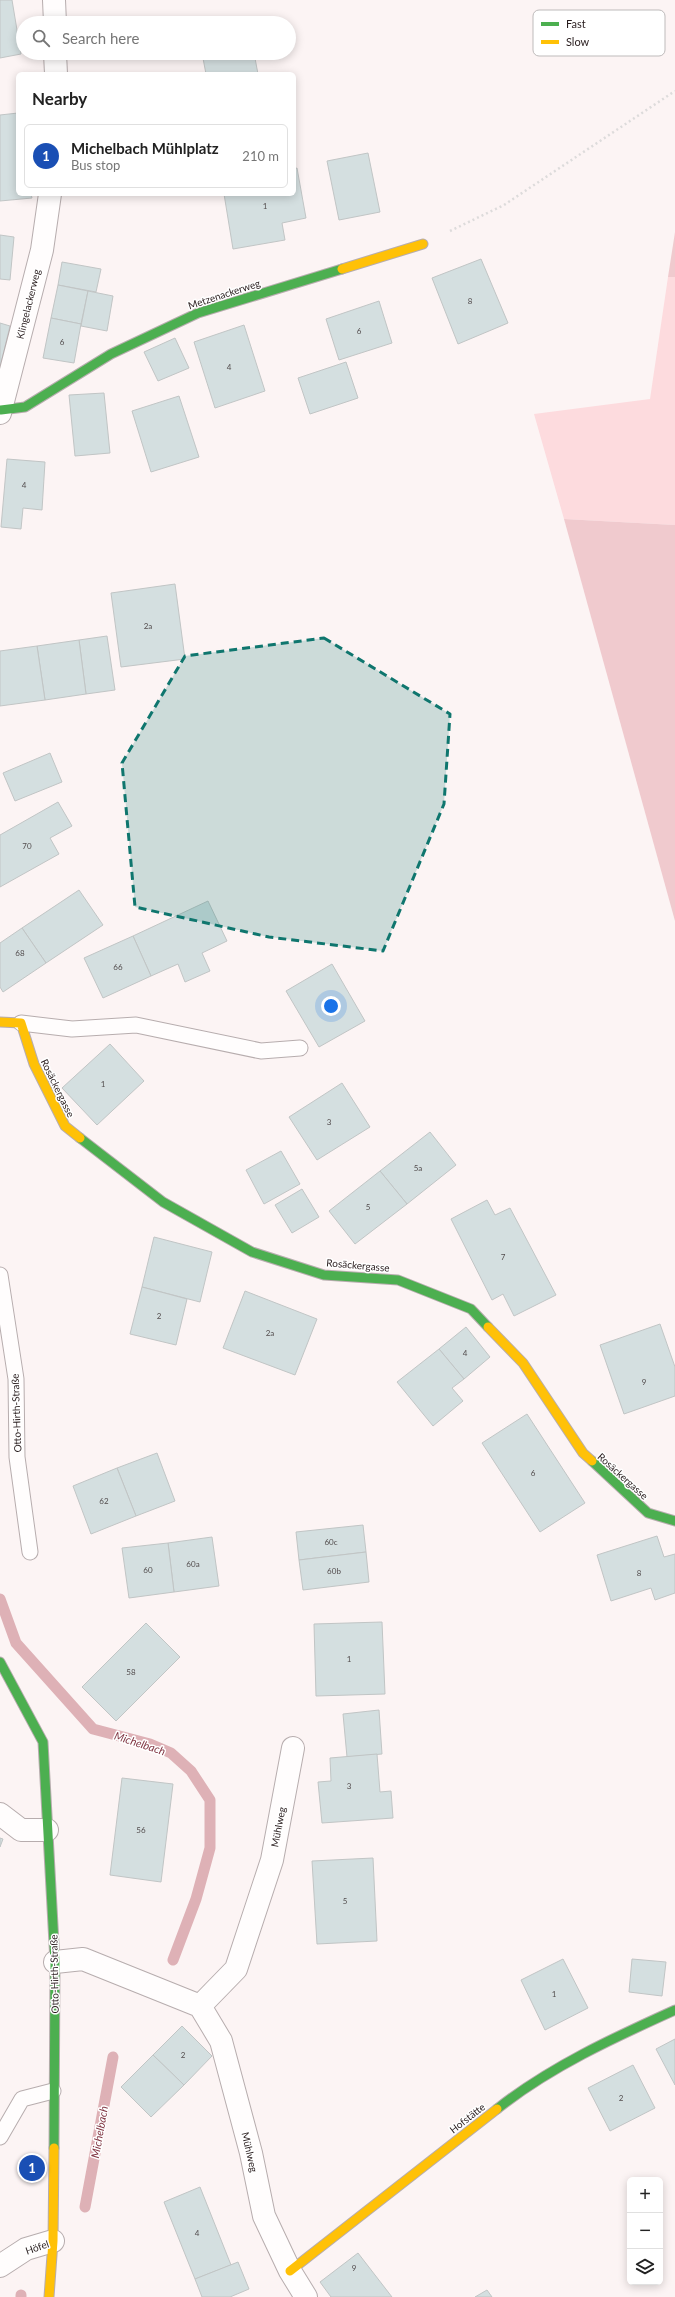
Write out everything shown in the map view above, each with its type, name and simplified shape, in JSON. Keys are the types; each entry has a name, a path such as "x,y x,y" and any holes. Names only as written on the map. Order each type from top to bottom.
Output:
{"street":[{"path":"54,0 55,16"},
{"path":"55,60 56,72"},
{"name":"Klingelackerweg","path":"0,411 42,250 50,196"},
{"name":"Metzenackerweg","path":"0,411 25,407 111,354 198,313 423,244"},
{"path":"0,1022 22,1024"},
{"name":"Rosäckergasse","path":"22,1024 34,1064 65,1126 163,1202 252,1252 324,1275 398,1280 471,1309 522,1363 583,1454 648,1513 675,1521"},
{"name":"Otto-Hirth-Straße","path":"0,1662 43,1742 55,1962 53,2241 49,2297"},
{"name":"Mühlweg","path":"293,1748 272,1860 236,1969 200,2006 222,2040 251,2153 264,2216 290,2271 306,2297"},
{"path":"0,1814 21,1830 47,1830"},
{"path":"55,1962 83,1959 200,2006"},
{"name":"Hofstätte","path":"290,2271 522,2089 605,2042 675,2010"},
{"name":"Höfel","path":"0,2266 26,2249 53,2241"}],"lane":[{"path":"22,1024 72,1029 136,1025 261,1051 300,1048"},
{"name":"Otto-Hirth-Straße","path":"0,1275 16,1379 17,1457 30,1552"},
{"path":"0,2137 22,2099 53,2091"}],"path":[{"path":"423,244 504,205 675,91"}],"highlighted area":[{"path":"324,638 450,714 444,804 383,951 269,937 135,907 122,763 185,656"}],"shaded area":[{"path":"675,232 675,277 668,277"},
{"path":"668,277 675,277 675,525 564,519 534,414 650,399"},
{"path":"564,519 675,525 675,921"}],"building":[{"path":"0,0 12,0 16,24 16,55 0,58"},
{"path":"203,60 255,60 258,72 206,72"},
{"path":"16,113 16,196 32,196 32,198 0,201 0,115"},
{"path":"368,153 380,212 339,220 327,161"},
{"path":"296,168 306,218 282,223 285,240 233,249 224,196 296,196"},
{"path":"0,235 14,237 10,280 0,279"},
{"path":"481,259 508,323 458,344 432,278"},
{"path":"62,262 101,269 96,292 58,285"},
{"path":"58,285 88,291 81,324 51,318"},
{"path":"88,291 113,296 107,331 81,326"},
{"path":"379,301 392,343 339,360 326,319"},
{"path":"51,318 81,324 74,363 43,358"},
{"path":"0,323 10,326 0,367"},
{"path":"244,325 265,391 215,408 194,342"},
{"path":"175,338 189,368 158,381 144,352"},
{"path":"346,362 358,398 310,414 298,378"},
{"path":"104,393 110,453 75,456 69,395"},
{"path":"179,396 199,457 151,472 132,411"},
{"path":"7,459 45,462 42,510 23,508 21,529 1,527"},
{"path":"175,584 185,659 121,667 111,593"},
{"path":"107,636 115,690 86,694 79,640"},
{"path":"79,640 86,694 45,700 37,646"},
{"path":"37,646 45,700 0,706 0,651"},
{"path":"50,753 62,782 15,801 3,773"},
{"path":"58,802 72,826 50,838 59,854 0,887 0,835"},
{"path":"79,890 103,925 46,963 22,928"},
{"path":"208,901 227,941 202,953 210,971 185,982 178,964 151,976 133,936"},
{"path":"22,928 46,963 3,992 0,987 0,943"},
{"path":"133,936 151,976 103,998 84,958"},
{"path":"332,964 365,1021 319,1047 286,991"},
{"path":"110,1044 144,1081 97,1125 62,1088"},
{"path":"342,1083 370,1127 317,1160 289,1117"},
{"path":"430,1132 456,1165 407,1204 380,1171"},
{"path":"281,1151 300,1184 264,1204 246,1170"},
{"path":"380,1171 407,1204 355,1244 329,1211"},
{"path":"302,1189 319,1217 292,1233 275,1205"},
{"path":"487,1200 495,1215 510,1208 556,1295 514,1316 503,1294 492,1300 451,1219"},
{"path":"154,1237 212,1252 200,1302 142,1287"},
{"path":"142,1287 187,1299 176,1345 130,1334"},
{"path":"245,1291 317,1319 295,1375 223,1348"},
{"path":"660,1324 675,1367 675,1396 624,1414 600,1345"},
{"path":"466,1327 490,1357 464,1379 439,1349"},
{"path":"439,1349 464,1379 452,1388 463,1401 433,1426 397,1382"},
{"path":"527,1414 585,1503 540,1532 482,1443"},
{"path":"157,1453 175,1501 136,1516 117,1468"},
{"path":"117,1468 136,1516 91,1534 73,1486"},
{"path":"363,1525 366,1552 299,1560 296,1532"},
{"path":"657,1536 664,1557 675,1554 675,1593 655,1600 651,1588 611,1601 597,1555"},
{"path":"212,1537 219,1586 174,1592 168,1543"},
{"path":"168,1543 174,1592 129,1598 122,1548"},
{"path":"366,1552 369,1582 303,1590 299,1560"},
{"path":"382,1622 385,1694 316,1696 314,1624"},
{"path":"146,1623 180,1657 116,1721 82,1687"},
{"path":"379,1710 382,1754 347,1757 343,1714"},
{"path":"377,1754 380,1792 391,1791 393,1818 322,1823 318,1782 331,1781 330,1758"},
{"path":"122,1778 173,1784 161,1882 110,1875"},
{"path":"0,1838 3,1839 0,1847"},
{"path":"373,1858 377,1941 317,1944 312,1861"},
{"path":"563,1959 588,2008 545,2030 521,1980"},
{"path":"632,1959 666,1962 662,1996 629,1992"},
{"path":"182,2026 212,2056 184,2085 153,2055"},
{"path":"675,2039 675,2085 656,2049"},
{"path":"153,2055 184,2085 151,2117 121,2087"},
{"path":"633,2065 655,2108 610,2131 588,2088"},
{"path":"200,2187 231,2265 195,2279 164,2202"},
{"path":"358,2253 392,2297 331,2297 320,2282"},
{"path":"238,2262 249,2289 230,2297 202,2297 195,2279"},
{"path":"487,2290 492,2297 475,2297"}],"waterway":[{"name":"Michelbach","path":"0,1599 16,1643 93,1729 150,1744 171,1753 191,1771 210,1800 210,1848 196,1899 173,1960"},
{"name":"Michelbach","path":"85,2207 113,2057"}],"traffic: fast":[{"path":"1,410 25,407 111,354 198,313 342,269"},
{"path":"80,1138 163,1202 252,1252 324,1275 398,1280 471,1309 488,1327"},
{"path":"592,1461 648,1513 675,1521"},
{"path":"0,1662 43,1742 55,1962 54,2148"},
{"path":"497,2109 538,2080 583,2054 628,2031 675,2010"}],"traffic: slow":[{"path":"342,269 423,244"},
{"path":"0,1022 21,1023 34,1064 65,1126 80,1138"},
{"path":"488,1327 523,1363 583,1453 592,1461"},
{"path":"290,2271 497,2109"},
{"path":"49,2297 53,2241 54,2148"}],"place":[{"name":"Michelbach Mühlplatz","path":"32,2168"}]}
